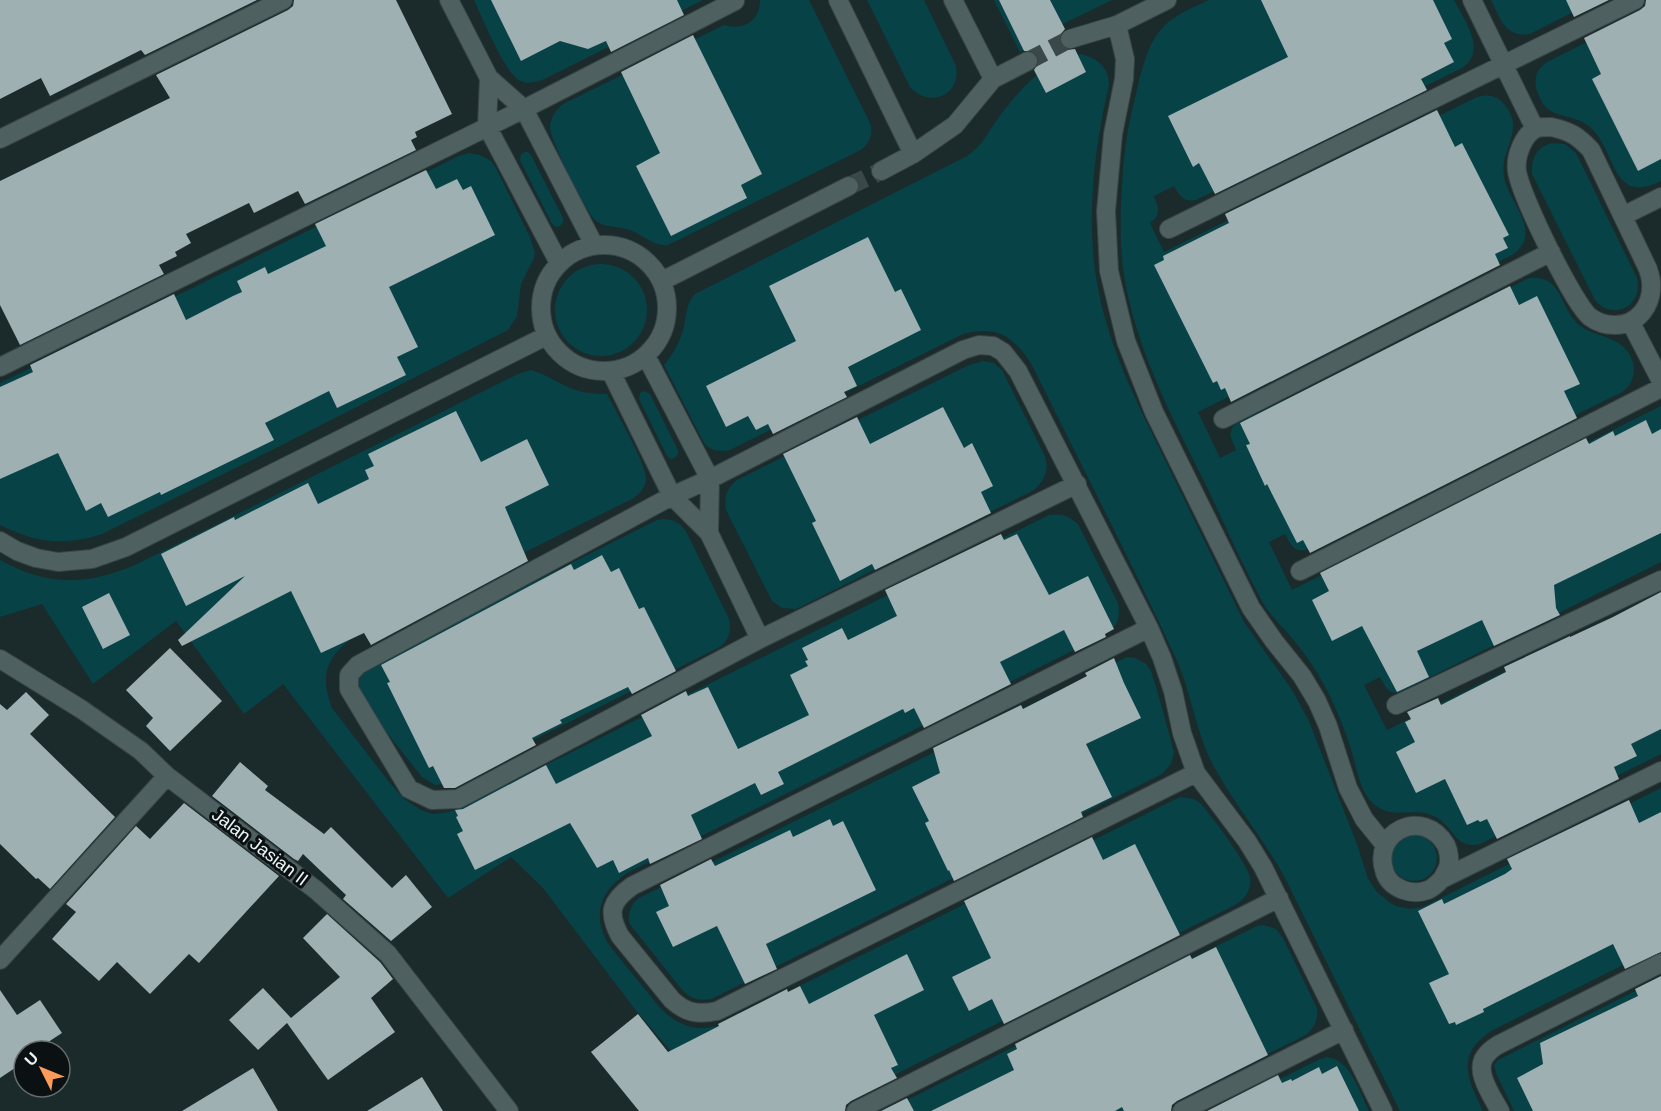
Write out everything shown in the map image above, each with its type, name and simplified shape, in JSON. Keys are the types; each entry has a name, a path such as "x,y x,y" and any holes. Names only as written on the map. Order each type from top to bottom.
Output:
{"street":[{"path":"0,139 283,0"},
{"path":"449,0 489,78 524,109 594,245"},
{"path":"838,0 913,154"},
{"path":"953,0 993,79"},
{"path":"1070,39 1117,26 1167,0"},
{"path":"1473,0 1536,129"},
{"path":"1169,229 1635,0"},
{"path":"0,368 524,109 735,1"},
{"path":"1117,26 1125,59 1124,78 1113,134 1106,211 1109,271 1126,341 1154,412 1251,608 1302,676 1317,700 1348,788 1364,819 1385,845"},
{"path":"882,171 913,154 956,125 993,79 1028,61"},
{"path":"489,78 487,126 559,263"},
{"path":"1551,126 1566,130 1580,138 1591,150 1648,269 1652,282 1650,298 1642,313 1631,323 1604,325 1590,316 1579,304 1551,252 1520,184 1516,169 1518,154 1524,140 1536,129 1551,126"},
{"path":"662,281 849,186"},
{"path":"1623,216 1661,197"},
{"path":"594,245 621,246 645,259 662,281 668,307 662,334 646,356 611,372 585,369 562,357 546,336 540,310 544,285 559,263 574,251 594,245"},
{"path":"1223,419 1551,252"},
{"path":"1631,323 1661,381"},
{"path":"0,541 36,558 58,562 93,559 126,547 546,336"},
{"path":"1077,484 760,639 458,799 432,800 409,789 349,689 349,675 358,665 672,496 710,479 963,350 979,345 993,346 1003,352 1018,371 1077,484 1149,628 1162,658 1173,692 1182,733 1196,773 1247,841 1280,898 1383,1111"},
{"path":"646,356 710,479 710,533"},
{"path":"611,372 672,496 710,533 760,639"},
{"path":"1300,571 1661,388"},
{"path":"1396,705 1661,580"},
{"path":"1149,628 632,886 621,894 615,903 612,913 614,924 620,936 681,1008 704,1014 717,1011 1196,773"},
{"name":"Jalan Jasian II","path":"0,659 81,709 141,751 167,776 316,890 388,954 509,1111"},
{"path":"1442,879 1449,865 1448,849 1440,835 1426,826 1409,825 1395,832 1385,845 1382,861 1386,877 1398,888 1413,893 1421,892 1429,890 1442,879 1661,771"},
{"path":"0,960 167,776"},
{"path":"856,1111 1280,898"},
{"path":"1500,1111 1483,1079 1481,1068 1485,1055 1498,1045 1661,963"},
{"path":"1182,1111 1344,1030"}],"shaded area":[{"path":"474,0 703,0 540,81 528,83 515,77 508,69"},
{"path":"760,0 809,0 870,123 871,135 863,149 668,245 653,242 630,230 598,223 584,203 556,146 550,128 556,112 563,104 724,25 738,27 749,23 757,14"},
{"path":"867,0 924,0 956,66 957,76 949,91 934,98 918,94 910,87"},
{"path":"994,0 1112,0 1030,40 1032,45 1020,52"},
{"path":"1209,0 1454,0 1472,35 1473,53 1470,61 1462,68 1196,200 1185,199 1174,186 1154,196 1158,214 1150,223 1164,252 1477,97 1488,95 1501,100 1512,118 1512,134 1505,159 1504,173 1505,181 1523,219 1525,229 1525,238 1521,247 1512,255 1198,412 1220,458 1236,450 1230,435 1236,424 1529,278 1540,278 1553,286 1576,322 1581,327 1621,345 1630,356 1634,369 1631,382 1622,392 1305,550 1298,550 1290,544 1285,534 1269,542 1292,590 1661,406 1661,562 1400,692 1390,691 1380,677 1364,685 1387,730 1661,594 1661,754 1480,844 1465,844 1445,824 1431,815 1383,810 1376,806 1365,793 1344,728 1328,693 1308,658 1268,610 1255,588 1155,379 1136,325 1128,297 1121,248 1124,158 1132,111 1143,65 1158,33 1175,17"},
{"path":"1491,0 1597,0 1530,34 1522,34 1509,30 1504,25"},
{"path":"1661,5 1661,181 1644,187 1632,186 1623,181 1616,172 1599,137 1590,127 1545,107 1535,83 1539,70 1547,62"},
{"path":"1082,54 1102,65 1107,73 1109,85 1096,154 1092,224 1098,289 1114,346 1144,417 1244,622 1292,690 1309,721 1358,847 1368,879 1377,892 1396,906 1410,909 1423,907 1661,788 1661,946 1493,1030 1481,1039 1473,1048 1468,1067 1472,1088 1483,1111 1400,1111 1284,876 1213,765 1180,668 1157,618 1032,365 1011,340 995,332 963,334 730,450 722,451 712,449 704,443 664,365 680,340 688,307 695,294 967,156 981,143 1007,106 1035,77 1057,62"},
{"path":"1551,143 1565,144 1576,153 1637,278 1638,288 1632,303 1618,310 1610,310 1595,300 1532,174 1532,164 1538,151"},
{"path":"525,152 531,155 563,218 560,226 556,227 552,224 520,160 521,154"},
{"path":"469,153 480,155 491,161 496,168 530,237 535,253 521,284 517,316 508,330 102,534 75,540 50,541 26,536 0,525 0,383"},
{"path":"601,264 627,272 639,284 647,310 639,336 627,348 601,356 575,348 563,336 555,310 563,284 575,272"},
{"path":"984,361 994,363 1002,370 1044,454 1047,464 1044,478 1038,486 796,609 782,608 772,601 726,510 725,501 733,483 969,365"},
{"path":"531,370 578,391 607,394 630,437 645,472 646,482 634,498 356,636 332,658 326,676 326,686 332,708 389,782 404,799 421,810 432,814 457,809 1049,515 1065,516 1078,524 1118,603 1117,622 1104,635 617,880 601,905 601,924 604,934 609,945 668,1015 690,1027 705,1028 723,1024 1180,797 1194,799 1201,804 1237,852 1250,878 1249,890 1245,897 1239,903 822,1111 698,1083 634,1008 543,888 511,857 448,898 283,684 244,714 176,621 93,684 42,604 0,617 0,560 34,575 51,579 83,580 117,572 518,374"},
{"path":"644,391 650,394 678,450 675,458 671,459 667,456 639,399 640,393"},
{"path":"663,519 676,522 686,531 729,619 729,632 724,643 445,784 435,785 422,777 361,700 356,683 360,672 370,664"},
{"path":"1127,657 1135,658 1146,664 1151,671 1158,693 1174,752 1171,764 1162,774 711,999 696,999 683,991 629,923 631,909 639,898"},
{"path":"1414,835 1430,842 1437,858 1430,874 1414,881 1398,874 1391,858 1398,842"},
{"path":"1264,925 1276,929 1283,938 1317,1008 1314,1026 1306,1035 1152,1111 885,1111 1257,926"},
{"path":"1661,978 1661,1111 1514,1111 1496,1073 1494,1065 1498,1060"},
{"path":"1327,1057 1335,1059 1348,1070 1369,1111 1215,1111 1320,1059"}],"building":[{"path":"0,0 257,0 145,55 141,50 50,96 41,78 0,99"},
{"path":"294,0 396,0 452,114 415,132 417,137 411,140 416,150 305,204 298,191 254,213 249,203 186,234 191,243 175,252 177,256 159,265 164,274 20,345 0,305 0,181 170,98 156,75 288,10 293,6"},
{"path":"491,0 677,0 684,15 611,52 606,41 588,49 560,41 521,61"},
{"path":"999,0 1050,0 1065,29 1059,36 1059,43 1067,50 1075,49 1086,72 1046,93 1034,70 1039,62 1038,56 1034,51 1024,51"},
{"path":"1261,0 1433,0 1452,39 1444,43 1454,62 1421,79 1427,90 1215,194 1199,163 1193,167 1168,116 1288,57"},
{"path":"1566,0 1609,0 1574,17"},
{"path":"1646,0 1661,0 1661,159 1638,171 1592,79 1601,74 1584,38 1640,10 1645,6"},
{"path":"693,35 762,174 741,185 747,198 671,236 636,166 660,153 621,72"},
{"path":"1437,110 1455,147 1462,143 1509,235 1503,238 1508,248 1495,254 1500,265 1231,402 1225,388 1221,390 1217,381 1213,383 1154,265 1164,260 1163,256 1229,223 1225,214"},
{"path":"426,170 436,189 457,179 463,190 471,186 495,235 389,287 418,347 397,357 406,375 337,408 329,391 265,423 274,440 161,495 160,492 108,517 101,503 86,511 58,453 0,479 0,387 33,372 30,365 174,294 186,320 242,292 237,281 265,267 268,274 326,246 315,224"},
{"path":"868,237 895,292 901,289 921,330 848,367 857,386 844,392 847,397 773,434 768,424 756,430 748,416 726,427 706,386 796,341 769,286"},
{"path":"1510,286 1519,305 1537,296 1580,384 1564,391 1577,418 1310,553 1303,540 1297,543 1267,484 1265,486 1246,445 1250,444 1240,423"},
{"path":"943,407 964,448 972,443 993,486 981,492 991,513 875,570 872,564 840,581 812,523 816,521 783,454 857,417 870,444"},
{"path":"456,411 481,462 527,439 549,485 505,507 528,561 371,645 364,633 321,653 291,591 182,646 178,640 245,576 186,606 161,554 308,483 318,504 369,479 365,470 374,466 368,454"},
{"path":"1646,420 1652,434 1661,429 1661,533 1554,585 1556,608 1560,615 1494,646 1482,620 1417,651 1429,677 1397,692 1362,626 1332,641 1312,600 1329,591 1320,573 1586,438 1589,444 1613,431 1615,436"},
{"path":"1001,534 1004,540 1017,534 1049,595 1088,576 1114,629 1105,634 1106,637 1075,652 1064,630 1000,662 1011,684 924,728 914,708 905,713 903,709 778,772 784,784 761,795 755,783 691,815 702,839 650,864 648,858 619,873 613,860 597,868 570,823 475,870 457,834 463,831 455,810 463,809 546,765 556,784 652,736 641,715 686,691 688,696 708,687 738,749 809,715 790,675 808,666 805,661 808,660 802,648 842,628 848,640 897,616 885,590"},
{"path":"602,555 611,572 619,568 639,609 644,607 676,671 632,694 628,687 560,720 562,723 532,738 536,745 455,788 444,788 433,766 429,768 387,683 390,682 381,665 571,564 574,570"},
{"path":"1661,592 1661,729 1631,744 1637,756 1614,767 1619,779 1497,839 1487,819 1467,825 1445,779 1416,793 1396,752 1415,742 1405,722 1411,719 1407,712 1438,698 1441,705 1506,672 1504,667 1613,617"},
{"path":"109,593 130,635 103,649 82,607"},
{"path":"170,648 222,701 170,751 146,726 153,718 126,690"},
{"path":"1114,658 1141,718 1086,744 1112,797 1081,812 1083,817 954,881 925,823 929,821 912,787 940,773 933,748 1021,705 1023,709 1087,676 1085,673"},
{"path":"26,692 49,715 30,734 115,817 50,889 38,878 36,879 0,844 0,704 7,710"},
{"path":"240,762 268,786 265,790 324,834 331,827 392,888 406,875 432,907 391,941 343,899 346,895 303,854 298,861 294,859 212,796"},
{"path":"1629,800 1639,823 1661,812 1661,952 1625,969 1613,944 1483,1009 1484,1012 1456,1025 1455,1022 1449,1024 1429,983 1449,974 1418,911 1442,899 1444,904 1505,874 1512,869 1507,859"},
{"path":"184,803 279,876 199,963 189,954 150,994 117,962 99,981 52,939 76,912 66,904 136,826 150,839"},
{"path":"830,819 833,826 843,821 876,890 766,944 777,969 745,984 717,926 673,947 656,912 669,906 660,885 711,859 715,866 790,830 793,837"},
{"path":"1092,837 1103,860 1135,844 1180,935 1004,1024 992,999 969,1011 952,977 991,958 964,901"},
{"path":"327,914 380,962 393,979 371,998 395,1032 328,1080 287,1023 258,1050 229,1020 263,988 291,1018 340,977 303,938"},
{"path":"1216,947 1268,1055 1177,1101 1172,1105 1171,1111 1124,1111 1122,1107 1115,1111 931,1111 1014,1070 1007,1054 1017,1049 1015,1044 1190,955 1192,959"},
{"path":"907,954 924,990 874,1015 898,1065 891,1068 897,1078 851,1101 846,1105 845,1111 639,1111 591,1052 638,1014 668,1052 787,989 788,992 800,986 809,1004"},
{"path":"1661,976 1661,1111 1533,1111 1517,1078 1543,1064 1540,1043 1638,996 1635,989"},
{"path":"0,990 17,1015 40,1000 62,1033 53,1039 12,1039 12,1070 0,1078"},
{"path":"1337,1066 1359,1111 1207,1111 1278,1075 1282,1083 1291,1079 1292,1081 1319,1067 1322,1074"},
{"path":"253,1068 278,1111 182,1111"},
{"path":"422,1077 443,1111 367,1111"},
{"path":"907,1098 914,1111 881,1111"}],"tunnel":[{"path":"1028,61 1070,39"},
{"path":"849,186 881,171"}]}
